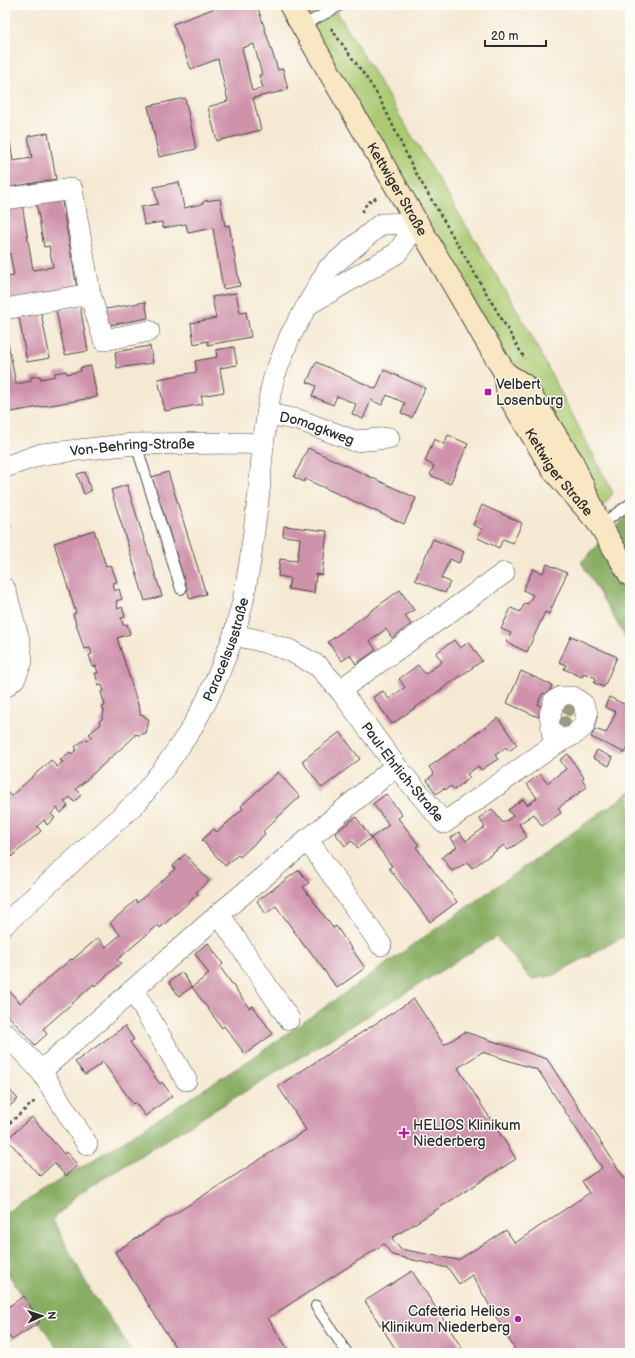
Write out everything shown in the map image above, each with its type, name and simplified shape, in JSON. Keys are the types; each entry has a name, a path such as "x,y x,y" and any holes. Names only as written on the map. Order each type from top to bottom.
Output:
{"main road":[{"name":"Kettwiger Straße","path":"290,5 505,373 508,395 553,470 600,526 630,575"}],"street":[{"path":"5,200 72,189 90,294 104,340 149,331"},
{"path":"308,304 397,253 418,223"},
{"name":"Paracelsusstraße","path":"5,924 138,801 166,767 190,731 207,700 234,635 243,601 250,562 259,492 267,414 274,376 290,336 328,269 381,224 418,223"},
{"path":"5,309 90,294"},
{"name":"Domagkweg","path":"267,414 299,420 355,441 389,438"},
{"name":"Von-Behring-Straße","path":"5,467 42,454 134,444 263,444"},
{"path":"340,690 504,573"},
{"path":"5,588 19,640 22,661 15,678 5,687"},
{"name":"Paul-Ehrlich-Straße","path":"234,635 257,640 289,650 318,666 340,690 396,766 444,823 554,745"},
{"path":"46,1079 133,990 218,914 396,766"},
{"path":"307,839 381,945"},
{"path":"218,914 289,1019"},
{"path":"133,990 186,1080"},
{"path":"5,1033 46,1079 87,1144"}],"lane":[{"path":"302,26 341,5"},
{"path":"134,444 140,457 181,589"},
{"path":"600,526 630,504"},
{"path":"316,1306 347,1353"}],"path":[{"path":"322,15 355,61 377,96 404,152 417,175"},
{"path":"5,1127 46,1079"}],"green space":[{"path":"298,5 333,5 523,320 613,493 599,512"},
{"path":"630,513 630,645 581,562"},
{"path":"630,792 630,933 552,976 531,979 496,937 80,1193 53,1220 90,1290 134,1353 60,1353 5,1269 5,1213 111,1149 254,1057"}],"building":[{"path":"223,5 257,5 278,70 283,69 288,90 253,98 261,130 217,141 208,107 228,101 218,59 191,69 173,24","holes":["254,44 262,75 259,75 263,88 252,91 242,48"]},
{"path":"185,98 196,149 159,157 148,106"},
{"path":"48,133 56,179 5,188 5,143 10,142 13,161 32,158 28,136"},
{"path":"179,182 184,208 202,204 204,201 220,199 225,226 229,225 240,286 223,289 213,228 188,233 186,224 163,228 162,222 144,225 141,207 158,204 154,187"},
{"path":"61,196 77,289 5,301 5,277 14,276 10,253 7,254 5,243 5,207 22,204 33,270 53,267 49,246 44,247 36,201"},
{"path":"236,293 240,313 246,312 251,337 208,345 208,341 194,344 191,323 216,318 212,297"},
{"path":"145,302 148,318 105,326 101,310"},
{"path":"80,306 88,351 65,355 56,310"},
{"path":"41,313 50,358 27,362 19,317"},
{"path":"5,328 16,384 31,381 31,377 40,376 41,379 55,376 55,373 66,371 67,374 81,371 80,368 91,366 97,397 5,413"},
{"path":"150,346 153,363 117,368 115,352"},
{"path":"234,347 237,365 220,368 224,392 201,396 203,404 165,411 158,379 197,372 195,361 217,357 216,350"},
{"path":"316,362 376,389 384,370 425,388 412,418 401,413 405,403 387,395 382,405 371,400 363,419 352,414 356,404 337,396 333,405 312,396 316,386 307,382"},
{"path":"448,435 468,444 450,484 430,475 434,466 425,461 434,439 444,444"},
{"path":"308,448 416,498 404,524 305,479 304,482 294,477"},
{"path":"85,472 91,491 84,494 77,474"},
{"path":"168,472 206,594 190,599 152,477"},
{"path":"127,485 162,596 145,601 111,490"},
{"path":"482,505 522,523 513,543 503,539 499,548 478,538 482,529 473,525"},
{"path":"5,515 10,528 5,529"},
{"path":"284,526 327,531 322,575 316,574 314,593 288,589 290,578 278,576 280,559 297,561 299,549 300,538 283,536"},
{"path":"94,530 106,566 111,565 117,582 113,583 115,591 119,589 122,599 116,601 118,609 122,607 125,617 121,618 123,625 127,624 130,634 117,638 140,715 149,720 146,733 139,735 135,734 134,737 76,789 81,795 74,802 70,797 64,802 68,806 61,813 57,808 51,814 55,818 47,825 44,820 37,826 41,831 11,857 5,850 5,793 7,792 11,796 51,760 57,767 63,762 60,760 70,752 72,754 77,749 75,747 85,739 87,741 92,736 89,734 101,724 99,721 102,719 104,711 102,707 105,706 101,692 104,691 102,685 99,686 95,673 98,673 96,666 93,667 89,655 92,654 90,648 84,649 73,614 76,613 54,543"},
{"path":"433,539 464,552 459,563 450,559 441,578 450,582 445,593 415,580"},
{"path":"547,564 567,573 549,614 545,612 527,652 506,642 511,633 501,629 511,608 520,612 525,603 528,604 533,595 523,590 533,569 543,573"},
{"path":"400,590 414,610 405,616 411,624 392,638 386,629 370,641 376,650 356,664 350,655 342,661 328,642"},
{"path":"571,636 617,657 604,687 594,683 596,678 584,673 582,677 564,669 566,665 559,662"},
{"path":"454,640 460,648 469,642 482,661 392,724 373,697 383,691 389,699 405,687 399,679 418,665 425,674 442,662 436,653"},
{"path":"521,671 552,685 548,695 543,693 540,698 538,705 542,707 538,717 507,703"},
{"path":"609,697 630,707 630,742 625,753 591,737 595,729 606,733 616,712 605,707"},
{"path":"498,718 517,745 509,751 506,747 495,755 498,759 481,770 478,766 467,774 470,778 454,790 451,786 445,790 444,788 436,794 427,780 434,774 429,767"},
{"path":"340,732 360,759 322,788 302,761"},
{"path":"597,750 613,758 609,766 593,758"},
{"path":"568,754 584,778 582,779 587,787 558,808 561,813 542,826 534,814 519,824 527,837 508,850 504,845 472,868 468,862 452,871 442,857 457,847 451,838 459,832 466,841 485,827 479,818 492,809 503,823 513,816 508,810 523,799 527,805 537,798 527,784 540,774 547,783 566,769 560,760"},
{"path":"278,772 300,797 263,831 265,834 240,857 238,855 225,866 202,840 214,829 217,832 243,809 241,806"},
{"path":"386,794 402,815 398,818 419,845 416,847 457,902 430,922 389,868 392,866 371,838 389,825 373,804"},
{"path":"356,817 371,838 358,848 352,841 345,846 335,833"},
{"path":"185,854 209,881 196,892 198,894 160,928 158,925 117,960 121,963 95,986 94,984 43,1029 47,1034 35,1045 5,1012 5,986 20,1003 98,938 106,947 120,935 110,923 136,900 137,903 175,869 173,866"},
{"path":"299,870 309,883 303,887 333,928 336,926 365,968 337,988 276,906 266,914 257,901"},
{"path":"208,943 223,964 220,967 249,1008 253,1006 273,1034 245,1054 224,1026 222,1028 192,987 209,974 195,953"},
{"path":"182,972 192,987 179,996 169,982"},
{"path":"414,999 444,1045 465,1032 547,1059 630,1187 630,1200 625,1204 630,1212 630,1353 517,1353 472,1275 459,1284 448,1268 392,1255 384,1244 268,1318 290,1353 179,1353 115,1252 306,1130 278,1086","holes":["482,1052 538,1070 602,1168 582,1181 589,1193 515,1243 506,1230 458,1260 400,1249 392,1238 516,1159 458,1068"]},
{"path":"125,1026 134,1040 130,1042 160,1084 162,1082 172,1096 145,1116 135,1102 133,1104 103,1062 85,1075 75,1062"},
{"path":"5,1085 18,1099 5,1110"},
{"path":"32,1117 64,1154 66,1152 78,1165 66,1176 54,1163 40,1176 7,1139"},
{"path":"412,1271 465,1353 398,1353 365,1301"},
{"path":"24,1296 40,1322 12,1340 7,1333 5,1334 5,1309"}],"place":[{"name":"Velbert Losenburg","path":"488,392"},
{"name":"HELIOS Klinikum Niederberg","path":"404,1133"},
{"name":"Cafeteria Helios Klinikum Niederberg","path":"518,1319"}]}
